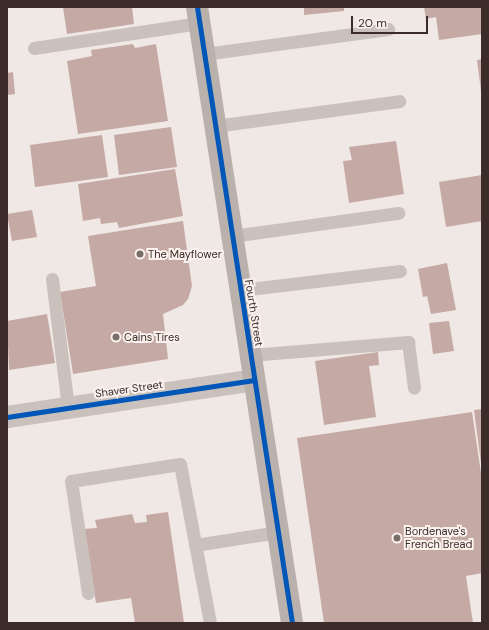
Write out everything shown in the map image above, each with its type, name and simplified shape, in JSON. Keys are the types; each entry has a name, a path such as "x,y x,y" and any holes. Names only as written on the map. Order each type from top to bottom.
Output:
{"main road":[{"name":"Fourth Street","path":"198,15 292,623"}],"street":[{"name":"Shaver Street","path":"7,417 254,380"}],"lane":[{"path":"34,48 198,15"},
{"path":"204,54 388,29"},
{"path":"215,126 399,101"},
{"path":"232,236 398,213"},
{"path":"241,290 400,271"},
{"path":"52,279 68,408"},
{"path":"250,355 408,342 414,388"},
{"path":"88,593 71,481 180,464 210,623"},
{"path":"195,545 278,532"}],"building":[{"path":"63,7 132,7 134,24 67,34"},
{"path":"304,7 344,7 344,11 304,15"},
{"path":"424,7 482,7 482,34 439,40 436,17 426,19"},
{"path":"133,44 135,48 156,44 168,121 78,134 67,61 92,56 91,50"},
{"path":"482,59 482,91 481,91 477,60"},
{"path":"13,72 15,94 7,95 7,73"},
{"path":"171,127 177,167 119,175 114,135"},
{"path":"102,135 108,177 35,187 30,145"},
{"path":"396,141 404,194 349,203 343,161 352,160 349,147"},
{"path":"175,169 183,216 119,228 117,222 101,224 100,218 83,221 78,184"},
{"path":"482,175 482,221 446,227 439,182"},
{"path":"32,210 37,237 12,241 7,214"},
{"name":"Cains Tires","path":"183,221 192,286 188,299 183,305 163,314 168,359 73,374 60,292 96,286 88,236"},
{"path":"447,263 456,310 431,314 427,296 423,297 418,269"},
{"path":"47,314 55,363 9,370 7,321"},
{"path":"449,321 454,351 433,354 429,323"},
{"path":"378,352 379,365 369,366 376,417 324,425 315,361"},
{"path":"482,409 482,463 481,463 474,410"},
{"path":"472,412 482,480 482,573 466,576 473,623 324,623 297,438"},
{"path":"168,512 184,623 135,623 131,598 96,603 84,529 97,528 95,520 132,514 135,523 147,522 146,515"}],"cycle path":[{"path":"197,7 292,623"},
{"path":"7,417 254,380"}],"place":[{"name":"The Mayflower","path":"140,254"},
{"name":"Cains Tires","path":"116,337"},
{"name":"Bordenave's French Bread","path":"397,538"}]}
